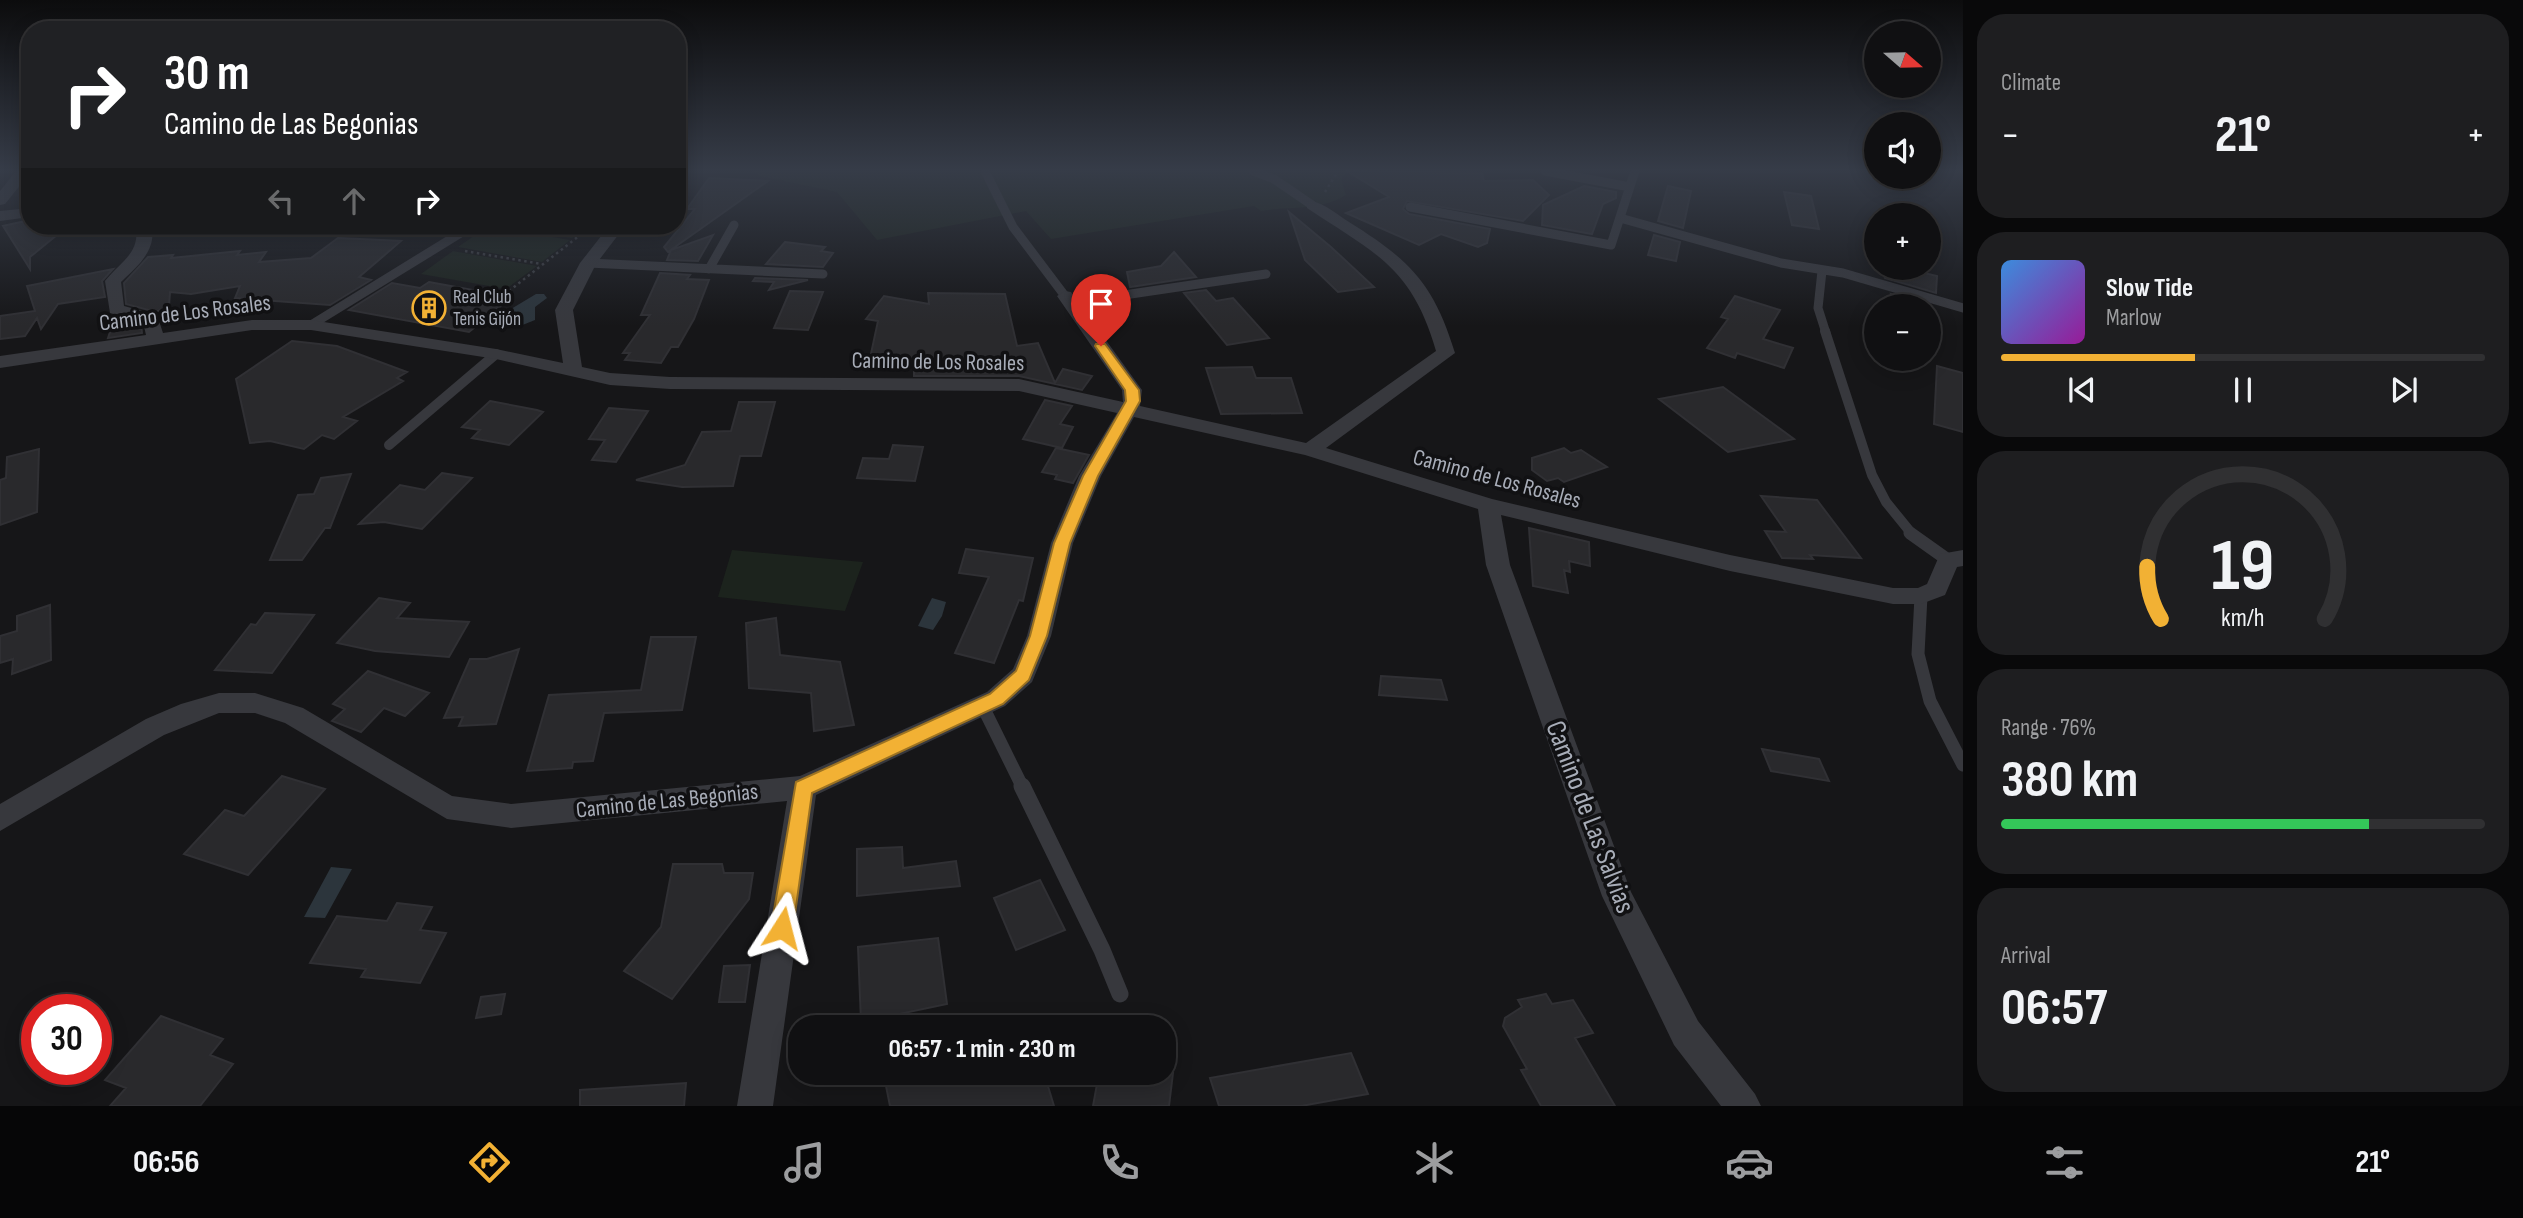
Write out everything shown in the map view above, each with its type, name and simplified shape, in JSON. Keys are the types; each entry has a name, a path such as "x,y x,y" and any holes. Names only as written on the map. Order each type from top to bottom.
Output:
{"street":[{"path":"1310,450 1446,353 1430,304 1414,280 1376,244 1356,236 1337,223"},
{"path":"147,235 145,245 113,281 113,296 117,309 122,313 151,319 155,338"},
{"path":"573,369 564,310 588,263 610,235"},
{"path":"1067,299 1132,390 1133,401 1127,408"},
{"name":"Camino de Los Rosales","path":"0,362 252,325 311,325 496,354 610,379 670,383 1019,385 1310,450 1488,505 1730,563 1893,596 1921,596"},
{"name":"Camino de Las Begonias","path":"0,820 155,727 190,711 219,703 255,703 293,715 447,807 511,816 803,788 996,699 1023,675 1039,636 1062,543 1090,476 1127,408"},
{"name":"Camino de Las Salvias","path":"1488,505 1498,565 1617,896 1686,1033 1743,1106"},
{"path":"1921,596 1937,589 1955,559"},
{"path":"755,1106 803,788"}],"lane":[{"path":"1011,223 1052,275 1067,299 1266,274"},
{"path":"1490,223 1611,246 1619,223"},
{"path":"1637,223 1781,263 1843,273 1963,308"},
{"path":"709,269 734,225"},
{"path":"311,325 457,235"},
{"path":"588,263 823,274"},
{"path":"1822,271 1818,308 1872,475 1886,502 1912,535 1955,559"},
{"path":"389,445 496,354"},
{"path":"1921,596 1917,654 1930,701 1963,765"},
{"path":"982,705 1102,950 1120,993"}],"path":[{"path":"509,291 580,235"},
{"path":"465,251 543,264"}],"shaded area":[{"path":"863,223 966,223 877,240"},
{"path":"1036,223 1152,223 1051,239"},
{"path":"475,235 541,235 570,240 542,262 458,247"},
{"path":"554,235 576,235 572,238"},
{"path":"453,251 537,266 506,289 421,274"},
{"path":"536,294 544,294 547,298 535,307 535,320 520,326 504,325 511,309"},
{"path":"732,550 863,562 845,611 718,597"},
{"path":"932,598 946,602 942,616 933,630 918,626"},
{"path":"331,867 352,869 325,918 304,917"}],"building":[{"path":"21,223 21,235 57,235 30,257 30,269 3,226"},
{"path":"686,223 709,223 668,252 664,247 674,235 686,235"},
{"path":"1293,223 1302,223 1374,287 1338,292 1305,260"},
{"path":"1368,223 1456,223 1490,229 1487,243 1478,247 1441,234 1419,245"},
{"path":"1542,223 1596,223 1592,234 1542,225"},
{"path":"1664,223 1684,223 1683,228"},
{"path":"1791,223 1817,223 1819,229 1792,225"},
{"path":"713,235 698,261 667,260 671,250"},
{"path":"1654,235 1680,242 1676,261 1648,255"},
{"path":"338,238 401,241 359,277 371,280 330,305 235,298 240,286 191,294 170,292 169,306 156,312 126,304 124,283 148,257 173,255 171,258 240,251 237,255 266,252 259,262 311,258"},
{"path":"785,242 825,247 821,251 833,253 823,267 766,264"},
{"path":"1174,252 1196,277 1130,287 1127,272 1161,266"},
{"path":"113,269 102,281 105,297 58,304 41,329 37,318 25,336 0,339 0,316 35,311 27,286"},
{"path":"660,273 690,275 687,279 709,280 694,319 678,347 671,347 661,363 625,360 630,353 623,353 650,315 641,315"},
{"path":"755,278 808,280 769,290 774,282 753,281"},
{"path":"1892,280 1937,280 1936,293"},
{"name":"Real Club Tenis Gijón","path":"429,282 484,292 473,300 502,305 469,332 349,310 392,283 420,288"},
{"path":"1206,290 1216,301 1233,298 1269,338 1227,345 1184,293"},
{"path":"790,291 823,292 808,330 774,328"},
{"path":"928,293 1005,294 1017,346 1038,343 1055,383 1063,369 1092,376 1082,390 1019,376 914,376 914,364 869,363 878,321 866,319 884,296 929,304"},
{"path":"1735,296 1780,310 1763,339 1793,348 1784,368 1737,353 1735,358 1707,348 1728,319 1721,317"},
{"path":"115,317 141,324 142,333 108,338"},
{"path":"292,341 337,346 407,372 397,378 403,381 343,417 357,421 334,439 322,435 304,449 270,441 250,443 236,379"},
{"path":"1252,367 1256,378 1291,378 1302,413 1221,414 1206,368"},
{"path":"1941,367 1963,373 1963,432 1934,424 1937,371 1941,371"},
{"path":"1723,387 1794,439 1728,452 1659,399"},
{"path":"1045,400 1072,406 1060,424 1073,427 1062,448 1023,439"},
{"path":"490,401 543,412 509,445 472,438 480,430 462,427"},
{"path":"739,402 775,402 761,456 740,456 733,486 682,487 636,480 685,465 702,432 731,431"},
{"path":"609,408 648,411 616,462 592,460 605,440 589,439"},
{"path":"893,445 923,447 915,481 857,478 863,458 889,459"},
{"path":"1056,448 1089,455 1073,483 1055,479 1057,475 1042,472"},
{"path":"1564,448 1571,453 1581,450 1607,467 1564,482 1558,478 1547,481 1532,470 1532,458"},
{"path":"39,449 37,512 0,525 0,480 6,478 7,457"},
{"path":"442,473 472,478 422,529 384,522 359,524 400,485 425,490"},
{"path":"351,474 330,528 325,528 302,560 270,560 298,495 314,494 321,478"},
{"path":"1761,496 1817,500 1861,558 1810,555 1813,559 1782,558 1765,531 1786,532"},
{"path":"1529,528 1589,542 1590,566 1569,561 1570,572 1564,570 1568,593 1533,586"},
{"path":"966,549 1033,558 1023,601 1019,600 994,663 955,653 989,577 959,573"},
{"path":"379,598 410,603 397,618 469,622 449,657 375,651 337,643"},
{"path":"50,605 51,660 12,674 13,659 0,663 0,636 17,631 17,616"},
{"path":"265,613 314,615 272,673 215,670 251,624 256,625"},
{"path":"776,618 780,655 840,662 854,725 814,731 811,693 749,688 746,623"},
{"path":"651,637 696,637 682,710 604,713 593,761 573,762 572,768 527,771 549,695 641,690"},
{"path":"519,649 496,724 459,726 463,717 444,718 470,659 487,659"},
{"path":"368,671 429,693 405,716 384,708 361,732 332,721 345,709 333,704"},
{"path":"1381,676 1441,680 1447,700 1379,695"},
{"path":"1762,749 1819,759 1829,781 1771,771"},
{"path":"282,776 325,789 248,875 184,854 225,810 244,816"},
{"path":"902,847 903,868 956,861 960,886 857,896 857,849"},
{"path":"673,864 722,864 724,873 753,873 749,899 672,999 624,971 661,927"},
{"path":"1040,880 1065,930 1016,950 994,898"},
{"path":"397,903 432,907 420,930 446,933 420,983 361,977 366,969 310,963 337,916 387,921"},
{"path":"938,938 947,1004 894,1015 861,1015 858,947"},
{"path":"750,965 745,1002 719,1002 724,966"},
{"path":"505,994 501,1014 476,1018 481,997"},
{"path":"1546,994 1552,1004 1573,1000 1593,1033 1575,1038 1615,1106 1541,1106 1521,1070 1527,1069 1503,1026 1505,1018 1522,1007 1518,1000"},
{"path":"161,1016 223,1039 210,1055 233,1064 200,1106 110,1106 126,1088 112,1083 112,1072"},
{"path":"1351,1053 1368,1094 1301,1106 1219,1106 1210,1078"},
{"path":"686,1083 684,1106 580,1106 580,1090"},
{"path":"886,1085 1048,1085 1054,1106 890,1106"},
{"path":"1097,1085 1172,1085 1169,1106 1093,1106"}],"place":[{"name":"Real Club Tenis Gijón","path":"429,308"}],"route":[{"path":"782,928 803,788 996,699 1023,675 1039,636 1062,543 1090,476 1133,401 1132,390 1101,346"}]}
